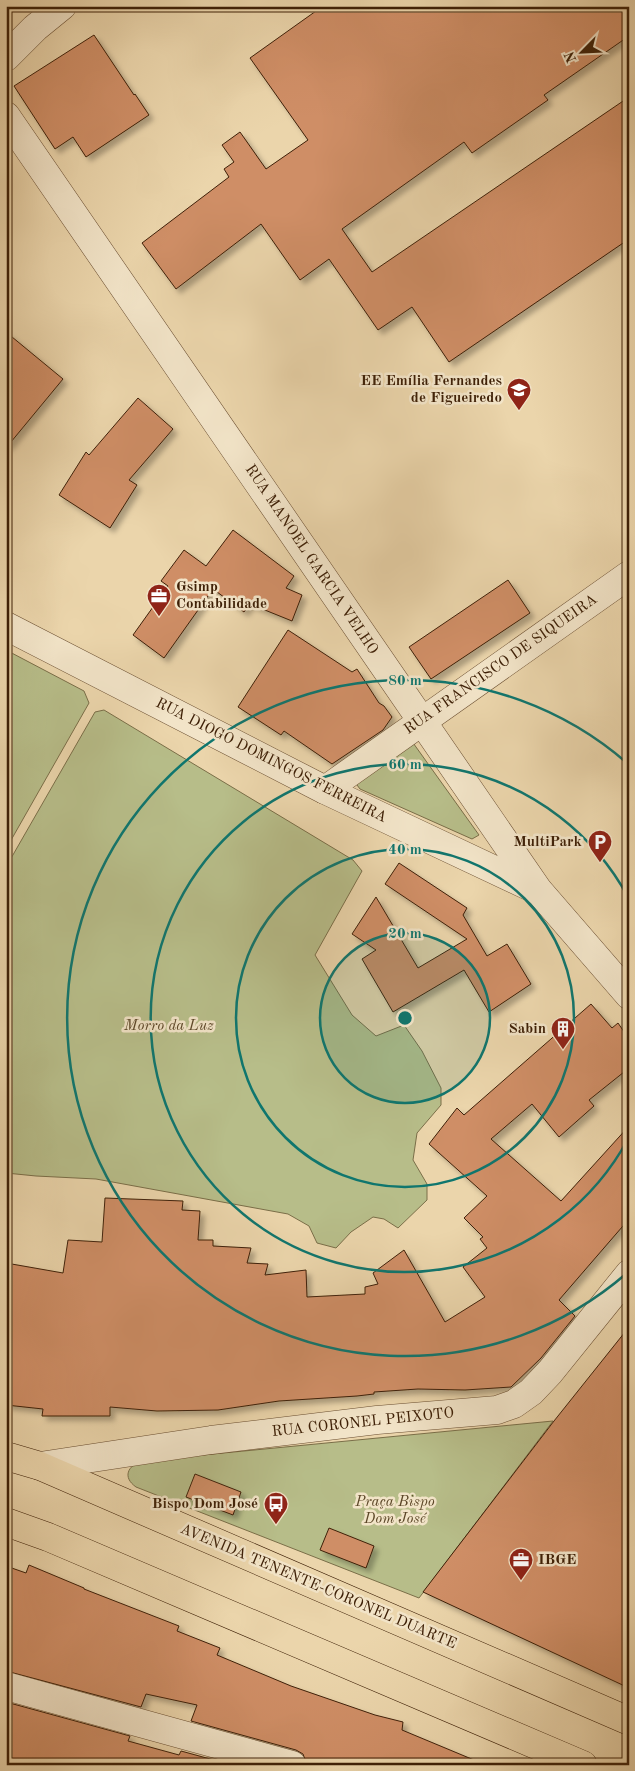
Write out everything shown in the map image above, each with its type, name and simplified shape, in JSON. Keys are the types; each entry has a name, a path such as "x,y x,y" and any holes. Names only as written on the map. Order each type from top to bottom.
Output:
{"main road":[{"name":"AVENIDA TENENTE-CORONEL DUARTE","path":"6,1456 40,1466 629,1721"},
{"path":"6,1522 48,1537 583,1765"}],"street":[{"path":"6,57 35,28 62,6"},
{"name":"RUA MANOEL GARCIA VELHO","path":"6,116 538,890 629,995"},
{"name":"RUA FRANCISCO DE SIQUEIRA","path":"325,790 629,575"},
{"name":"RUA DIOGO DOMINGOS FERREIRA","path":"6,626 325,790 538,890"},
{"name":"RUA CORONEL PEIXOTO","path":"40,1466 212,1440 377,1420 497,1410 514,1404 531,1392 550,1372 629,1274"},
{"path":"6,1686 292,1765"}],"green space":[{"path":"6,650 84,691 89,703 6,849"},
{"name":"Morro da Luz","path":"104,710 353,860 362,871 315,955 352,1015 376,1036 404,1025 422,1051 441,1088 441,1105 417,1133 413,1160 427,1184 427,1200 398,1228 384,1219 373,1217 351,1232 336,1248 317,1243 309,1226 288,1214 96,1179 6,1173 6,867 95,712"},
{"path":"411,740 479,835 472,839 360,789 354,781"},
{"name":"Praça Bispo Dom José","path":"553,1421 419,1598 136,1487 128,1476 130,1469 141,1461"}],"building":[{"path":"323,6 629,6 629,36 544,95 548,100 472,153 464,142 342,229 372,272 629,97 629,239 449,362 412,307 378,330 329,259 300,280 261,224 176,289 142,243 229,177 224,169 234,162 222,145 240,132 266,169 308,140 250,58"},
{"path":"94,35 149,115 86,157 73,137 55,149 14,86"},
{"path":"6,332 63,379 6,448"},
{"path":"138,398 173,429 129,480 137,485 110,528 59,495 86,452 89,455"},
{"path":"233,530 294,576 286,588 302,595 292,621 250,604 244,612 213,589 164,658 133,635 168,586 161,581 184,550 206,566"},
{"path":"508,580 530,613 431,679 409,647"},
{"path":"288,630 352,672 357,669 379,703 384,706 392,717 383,730 332,764 284,731 281,735 238,707"},
{"path":"399,863 467,908 463,915 487,956 507,944 531,984 489,1012 464,970 393,1012 362,959 376,950 352,934 376,897 418,968 467,939 385,884"},
{"path":"591,1004 612,1028 618,1023 629,1039 629,1068 589,1100 594,1106 559,1137 532,1104 491,1139 561,1201 629,1126 629,1219 559,1300 575,1316 541,1358 511,1387 374,1392 374,1394 357,1396 279,1401 218,1410 157,1411 110,1407 110,1416 42,1416 43,1409 6,1405 6,1263 63,1273 68,1240 102,1242 105,1198 183,1201 182,1210 200,1211 198,1240 213,1240 213,1246 251,1248 247,1263 268,1264 265,1275 306,1270 307,1297 365,1294 365,1287 378,1284 373,1273 404,1250 445,1322 485,1297 463,1267 487,1248 480,1239 483,1237 464,1218 487,1196 429,1144 457,1108 464,1115"},
{"path":"629,1327 629,1688 423,1592 554,1421"},
{"path":"195,1474 241,1492 233,1515 186,1497"},
{"path":"329,1528 374,1546 366,1568 320,1550"},
{"path":"29,1565 84,1589 179,1626 177,1631 220,1648 217,1655 291,1686 375,1715 403,1722 402,1730 486,1765 307,1765 303,1754 296,1750 191,1721 197,1705 146,1694 141,1707 6,1671 6,1566 26,1573"},
{"path":"6,1702 130,1736 128,1741 179,1755 181,1751 232,1765 6,1765"}],"place":[{"name":"EE Emília Fernandes de Figueiredo","path":"519,411"},
{"name":"Gsimp Contabilidade","path":"159,617"},
{"name":"MultiPark","path":"600,863"},
{"name":"Sabin","path":"563,1050"},
{"name":"Bispo Dom José","path":"276,1525"},
{"name":"IBGE","path":"521,1581"}]}
